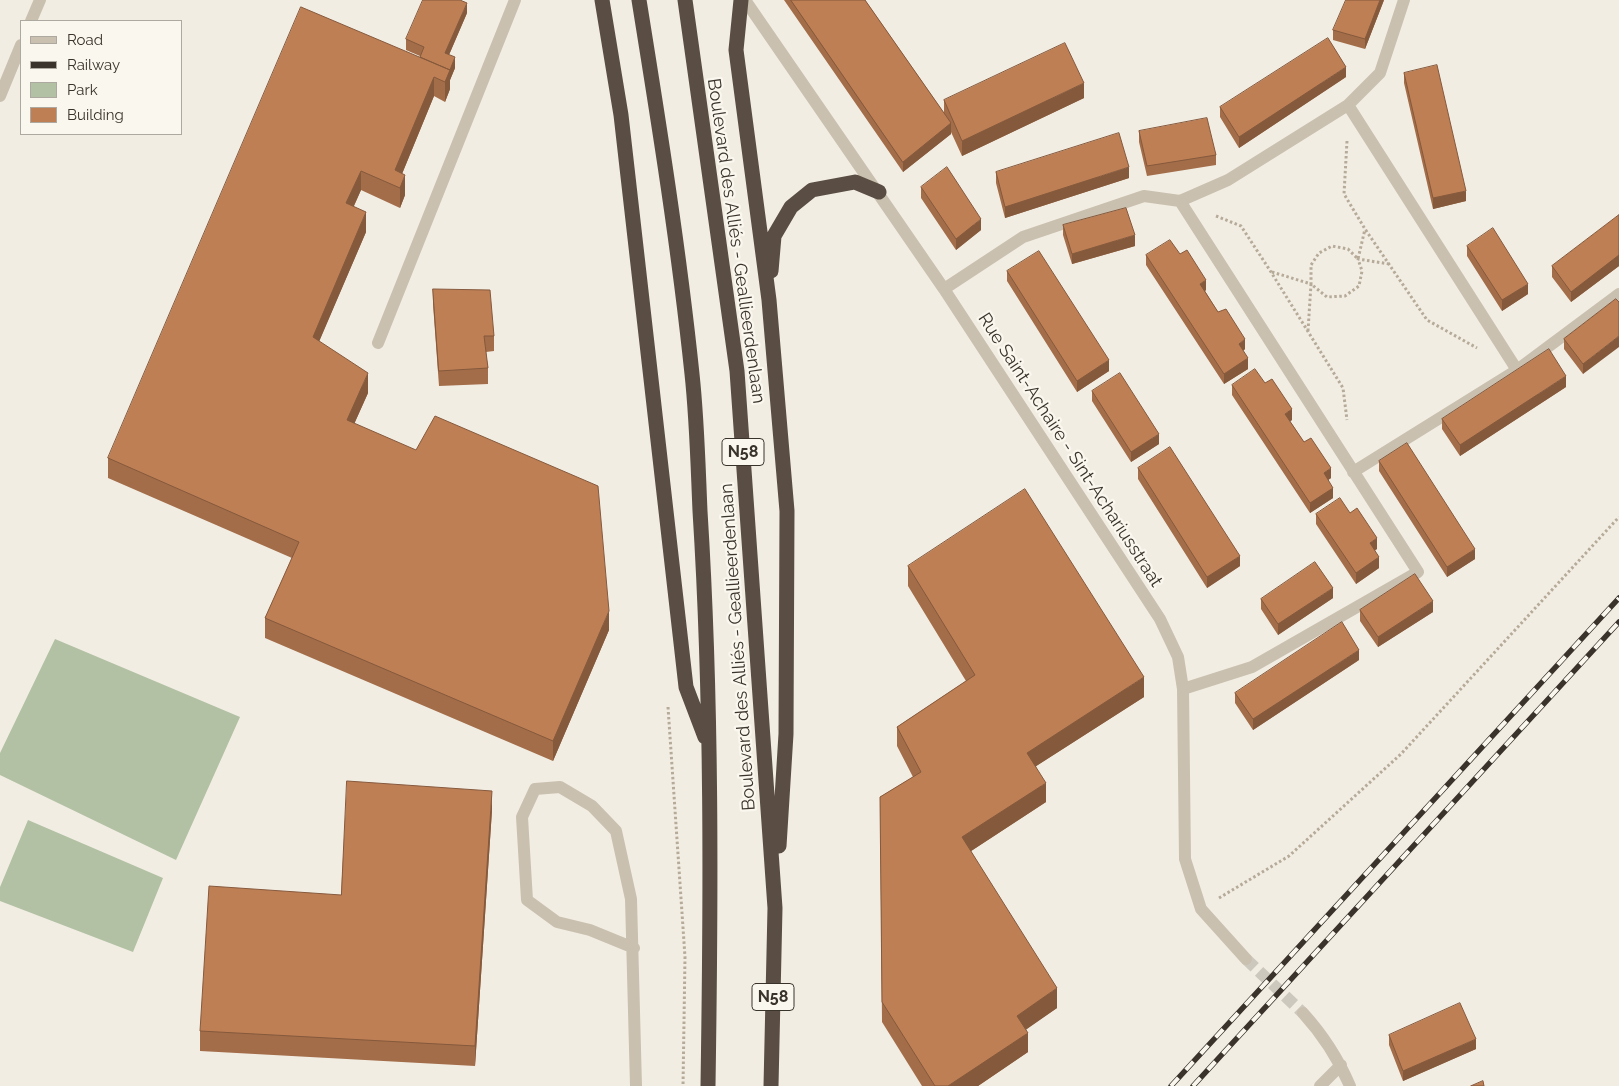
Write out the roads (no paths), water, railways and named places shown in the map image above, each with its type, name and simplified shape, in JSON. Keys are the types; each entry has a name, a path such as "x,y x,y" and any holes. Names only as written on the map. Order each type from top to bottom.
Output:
{"highway":[{"path":"602,0 623,125 686,687 709,748"},
{"name":"Boulevard des Alliés - Geallieerdenlaan","path":"639,0 659,125 692,376 705,590 709,748 711,927 708,1086"},
{"name":"Boulevard des Alliés - Geallieerdenlaan","path":"685,0 737,372 776,908 771,1086"},
{"path":"741,0 736,50 769,300 787,512 786,734 776,908"},
{"path":"769,300 774,236 791,207 812,190 856,182 879,192"}],"street":[{"path":"31,20 40,0"},
{"path":"378,343 515,0"},
{"name":"Rue Saint-Achaire - Sint-Achariusstraat","path":"745,0 879,192 1160,619 1178,658 1183,689 1185,859 1202,909 1246,959"},
{"path":"944,289 1023,237 1144,196 1180,201 1228,180 1348,105 1380,73 1404,0"},
{"path":"0,96 20,48"},
{"path":"1348,105 1517,370"},
{"path":"1180,201 1418,572 1252,667 1183,689"},
{"path":"1353,472 1517,370 1619,294"},
{"path":"634,948 590,930 557,922 527,900 522,817 536,788 560,787 592,806 616,831 631,899 634,948 636,1086"},
{"path":"1303,1013 1324,1036 1342,1065 1350,1086"},
{"path":"1320,1086 1342,1065"}],"tunnel":[{"path":"1246,959 1303,1013"}],"railway":[{"path":"1171,1086 1619,598"},
{"path":"1193,1086 1619,622"}]}
